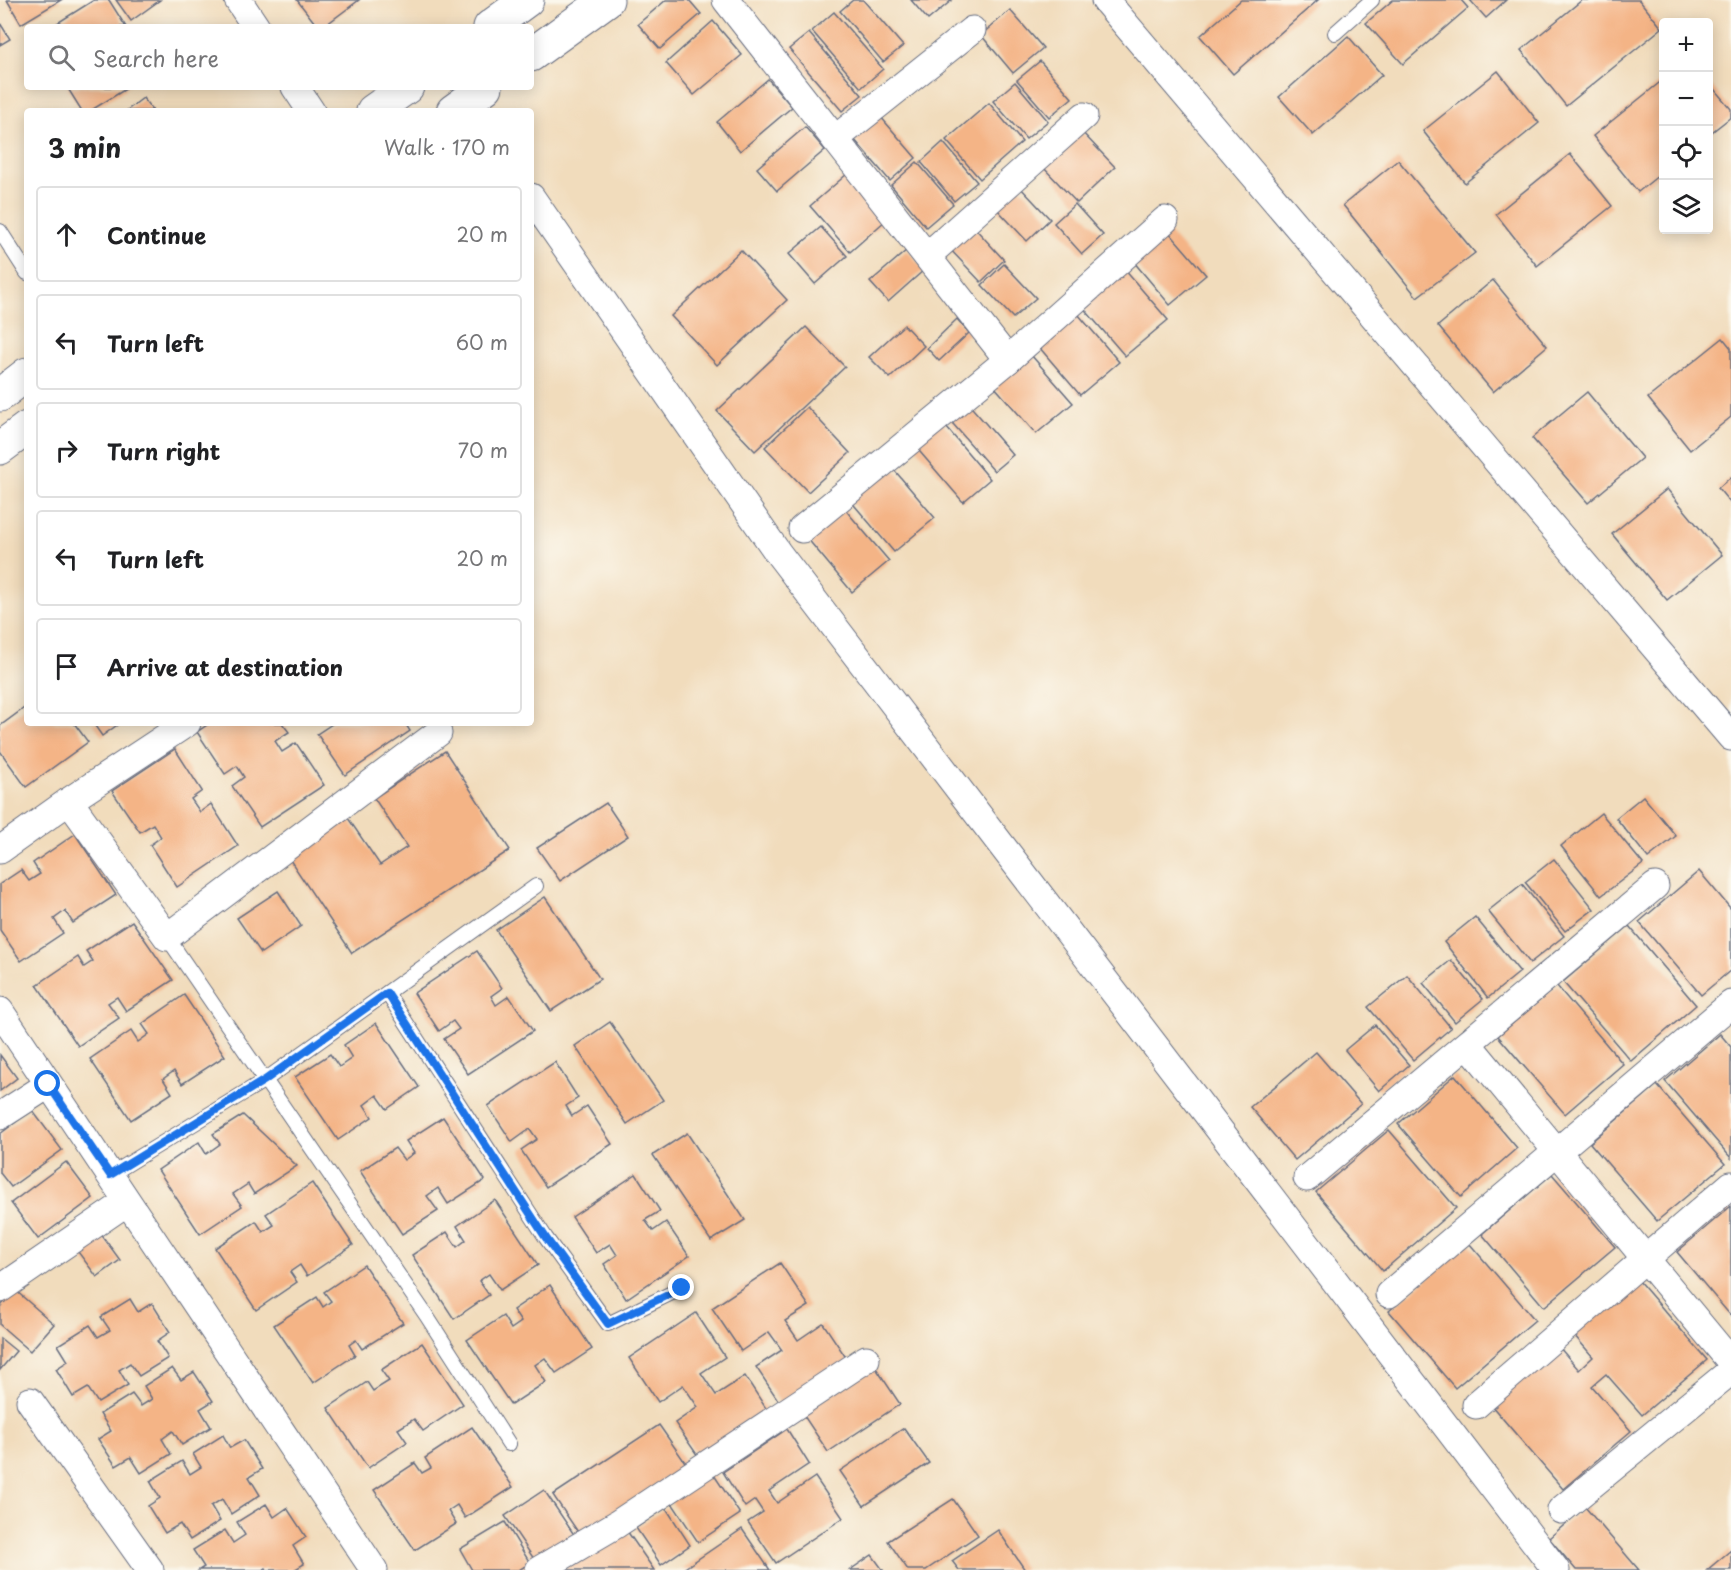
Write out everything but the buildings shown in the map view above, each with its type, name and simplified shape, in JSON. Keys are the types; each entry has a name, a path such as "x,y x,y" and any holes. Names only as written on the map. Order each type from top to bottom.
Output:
{"street":[{"path":"238,0 254,24"},
{"path":"494,24 527,0"},
{"path":"534,53 607,0"},
{"path":"726,0 1008,360"},
{"path":"1105,0 1731,737"},
{"path":"835,139 972,30"},
{"path":"297,90 308,108"},
{"path":"377,108 403,90"},
{"path":"927,256 1084,116"},
{"path":"534,201 778,553 1556,1570"},
{"path":"802,529 1008,360 1165,220"},
{"path":"0,395 24,376"},
{"path":"0,448 24,430"},
{"path":"0,850 182,726"},
{"path":"69,801 167,937 438,734"},
{"path":"1307,1178 1655,886"},
{"path":"1389,1294 1731,1004"},
{"path":"0,1011 375,1570"},
{"path":"1468,1044 1731,1362"},
{"path":"0,1116 48,1084"},
{"path":"1476,1405 1731,1185"},
{"path":"0,1289 127,1202"},
{"path":"539,1570 617,1524 866,1359"},
{"path":"1561,1510 1731,1371"},
{"path":"30,1401 150,1570"}],"lane":[{"path":"1335,33 1372,0"},
{"path":"0,231 24,268"},
{"path":"110,1175 265,1080 536,886"},
{"path":"167,937 426,1315 509,1444"},
{"path":"387,993 546,1238 608,1324 682,1288"}],"route":[{"path":"48,1084 110,1175 265,1080 387,993 546,1238 608,1324 682,1288"}]}
